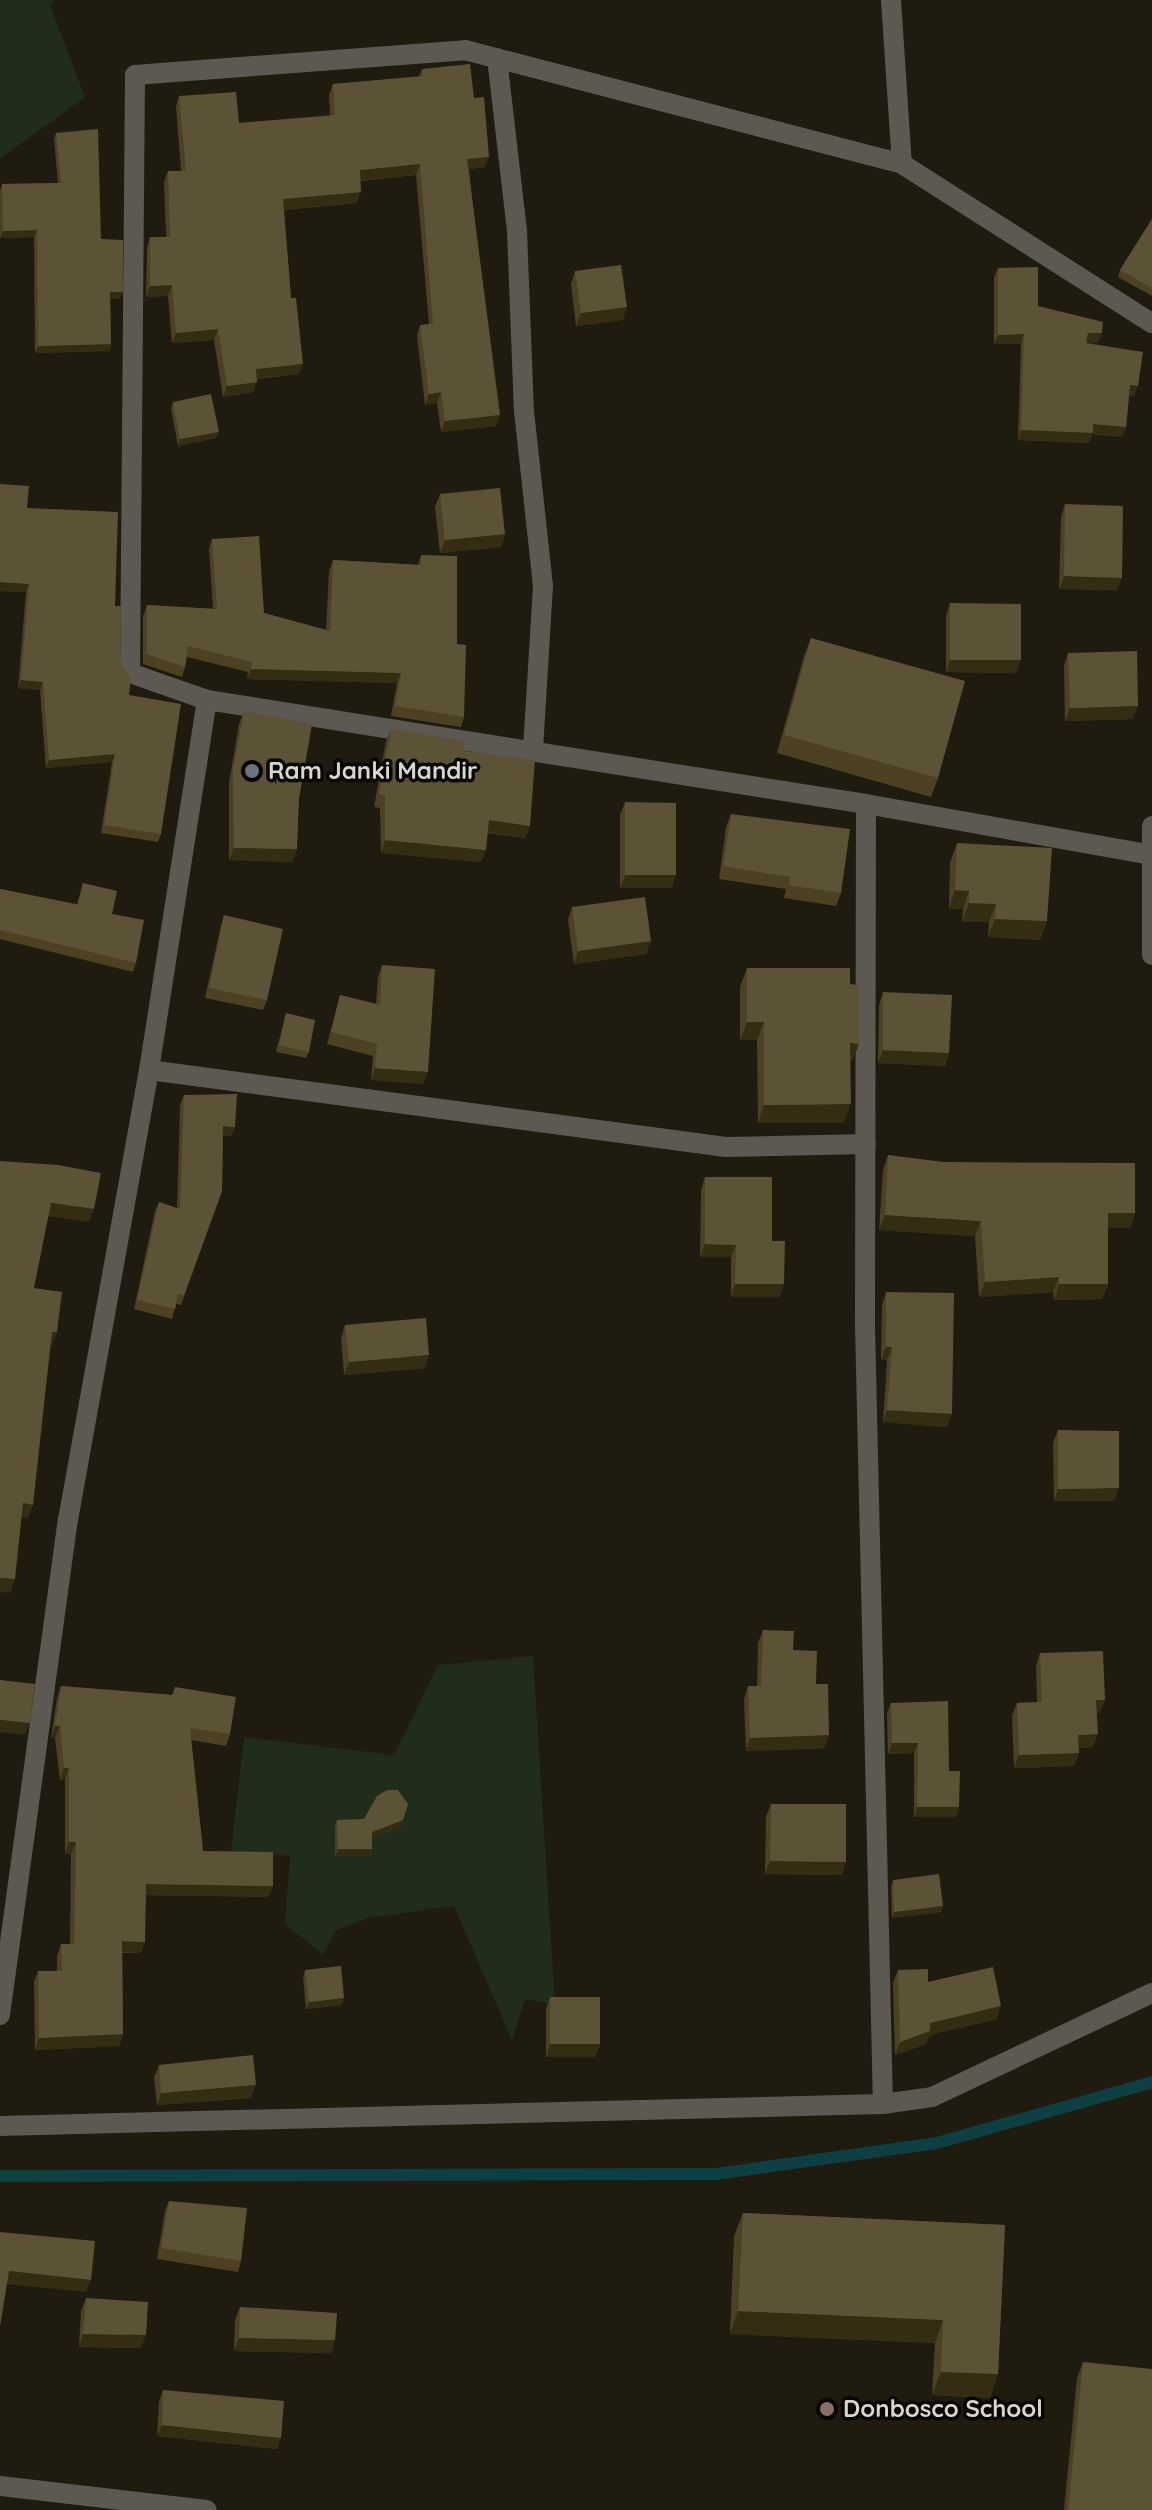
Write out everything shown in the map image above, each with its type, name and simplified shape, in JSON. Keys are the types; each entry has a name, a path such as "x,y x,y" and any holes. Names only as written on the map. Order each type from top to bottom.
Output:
{"street":[{"path":"891,0 902,164"},
{"path":"1151,855 866,804 207,700 130,673 135,75 465,50 902,164 1152,323"},
{"path":"497,58 517,231 524,411 543,586 533,751"},
{"path":"0,2015 68,1520 149,1070 207,700"},
{"path":"866,804 865,1325 883,2104"},
{"path":"1152,826 1152,955"},
{"path":"149,1070 726,1147 866,1144"},
{"path":"0,2126 883,2104 932,2097 1152,1993"},
{"path":"0,2486 207,2510"}],"green space":[{"path":"0,0 55,0 50,5 85,97 0,159"},
{"path":"533,1656 555,2005 525,1999 512,2040 454,1906 368,1918 335,1931 323,1955 285,1924 290,1856 231,1851 244,1737 394,1755 438,1665"}],"building":[{"path":"470,64 474,98 484,97 489,157 467,159 500,415 445,421 441,392 429,394 420,325 433,324 420,164 360,170 361,192 283,199 291,298 296,298 303,364 256,369 257,382 227,386 218,329 176,333 172,285 150,286 150,237 170,237 168,171 186,171 179,96 236,92 239,123 335,115 333,84 423,76 422,69"},
{"path":"98,129 101,239 123,240 123,292 110,292 111,344 38,346 37,230 3,231 2,184 61,183 56,133"},
{"path":"1152,219 1152,288 1120,270"},
{"path":"621,265 627,307 581,313 575,271"},
{"path":"1038,267 1038,306 1103,322 1102,333 1088,333 1086,343 1143,352 1138,386 1130,385 1126,427 1093,424 1093,433 1021,430 1024,334 998,335 998,268"},
{"path":"211,394 219,432 180,439 173,402"},
{"path":"0,484 29,486 27,508 118,512 115,606 121,606 120,664 131,678 129,695 181,704 161,834 104,825 115,754 49,760 43,682 21,680 29,584 0,582"},
{"path":"500,488 505,534 445,540 440,494"},
{"path":"1065,504 1123,506 1122,578 1064,576"},
{"path":"259,536 264,613 330,631 333,560 421,565 421,555 457,556 457,644 466,645 464,717 395,706 401,673 251,669 252,662 188,646 185,667 147,654 147,605 217,609 212,539"},
{"path":"950,603 1021,604 1021,660 950,660"},
{"path":"811,638 965,681 938,778 784,735"},
{"path":"1137,651 1138,706 1070,708 1068,653"},
{"path":"244,711 312,724 299,799 297,849 234,848 233,770"},
{"path":"391,729 464,741 464,751 535,760 530,826 489,820 486,850 385,840 385,796 379,794"},
{"path":"625,802 676,803 676,875 625,875"},
{"path":"731,814 850,829 841,893 789,885 790,877 723,866"},
{"path":"957,843 1052,848 1047,921 995,919 996,904 969,903 969,891 955,890"},
{"path":"83,883 117,891 112,914 144,920 136,963 0,930 0,889 78,905"},
{"path":"645,897 651,941 578,951 572,907"},
{"path":"224,915 283,929 267,1000 209,988"},
{"path":"382,965 435,969 428,1072 375,1068 377,1044 331,1032 340,995 380,1005"},
{"path":"747,968 850,968 850,984 859,985 859,1044 850,1043 851,1104 764,1105 764,1022 747,1022"},
{"path":"883,992 952,995 949,1053 883,1050"},
{"path":"286,1013 315,1020 309,1052 279,1045"},
{"path":"237,1094 235,1127 223,1126 222,1191 184,1295 178,1294 175,1309 137,1300 159,1202 180,1209 184,1095"},
{"path":"888,1155 944,1162 1135,1163 1135,1213 1108,1213 1108,1284 1059,1284 1059,1277 985,1282 981,1221 885,1215"},
{"path":"0,1161 58,1165 101,1173 94,1209 51,1203 34,1288 62,1292 57,1332 52,1332 33,1505 23,1503 15,1579 0,1578"},
{"path":"705,1177 772,1177 772,1241 785,1241 784,1284 735,1284 736,1245 705,1244"},
{"path":"886,1292 954,1293 952,1414 887,1410 892,1347 886,1347"},
{"path":"426,1318 429,1355 349,1362 345,1325"},
{"path":"1058,1430 1119,1431 1119,1488 1058,1489"},
{"path":"763,1630 794,1631 793,1650 817,1651 816,1684 828,1684 829,1735 750,1738 748,1686 761,1686"},
{"path":"1103,1651 1105,1700 1096,1700 1098,1734 1078,1735 1079,1753 1019,1755 1017,1703 1042,1702 1040,1653"},
{"path":"0,1680 35,1684 30,1723 0,1720"},
{"path":"61,1686 173,1695 175,1687 236,1697 230,1734 190,1728 203,1851 273,1852 273,1886 146,1884 145,1942 122,1941 123,2034 39,2038 38,1971 62,1971 61,1944 74,1944 76,1842 69,1842 69,1768 64,1768 60,1726 55,1726"},
{"path":"948,1701 949,1771 960,1771 959,1807 917,1807 918,1743 892,1743 891,1703"},
{"path":"387,1790 398,1790 408,1804 403,1820 372,1832 372,1849 338,1849 337,1820 364,1819 377,1796"},
{"path":"771,1804 846,1804 846,1862 770,1861"},
{"path":"939,1874 943,1906 894,1912 893,1880"},
{"path":"341,1966 344,1998 309,2002 305,1970"},
{"path":"993,1967 1001,2006 930,2023 930,2031 900,2042 898,1970 928,1969 928,1982"},
{"path":"550,1997 600,1997 600,2044 550,2044"},
{"path":"253,2055 256,2085 161,2093 159,2065"},
{"path":"169,2201 247,2208 241,2261 161,2248"},
{"path":"743,2213 1005,2225 998,2374 941,2372 943,2320 738,2311"},
{"path":"0,2232 95,2241 91,2280 9,2271 0,2327"},
{"path":"86,2298 148,2302 146,2335 83,2334"},
{"path":"240,2307 337,2313 335,2340 239,2338"},
{"path":"1083,2362 1152,2369 1152,2510 1068,2510"},
{"path":"163,2390 284,2401 281,2438 162,2425"}],"waterway":[{"path":"0,2176 716,2174 937,2143 1152,2082"}],"place":[{"name":"Ram Janki Mandir","path":"252,771"},
{"name":"Donbosco School","path":"827,2409"}]}
